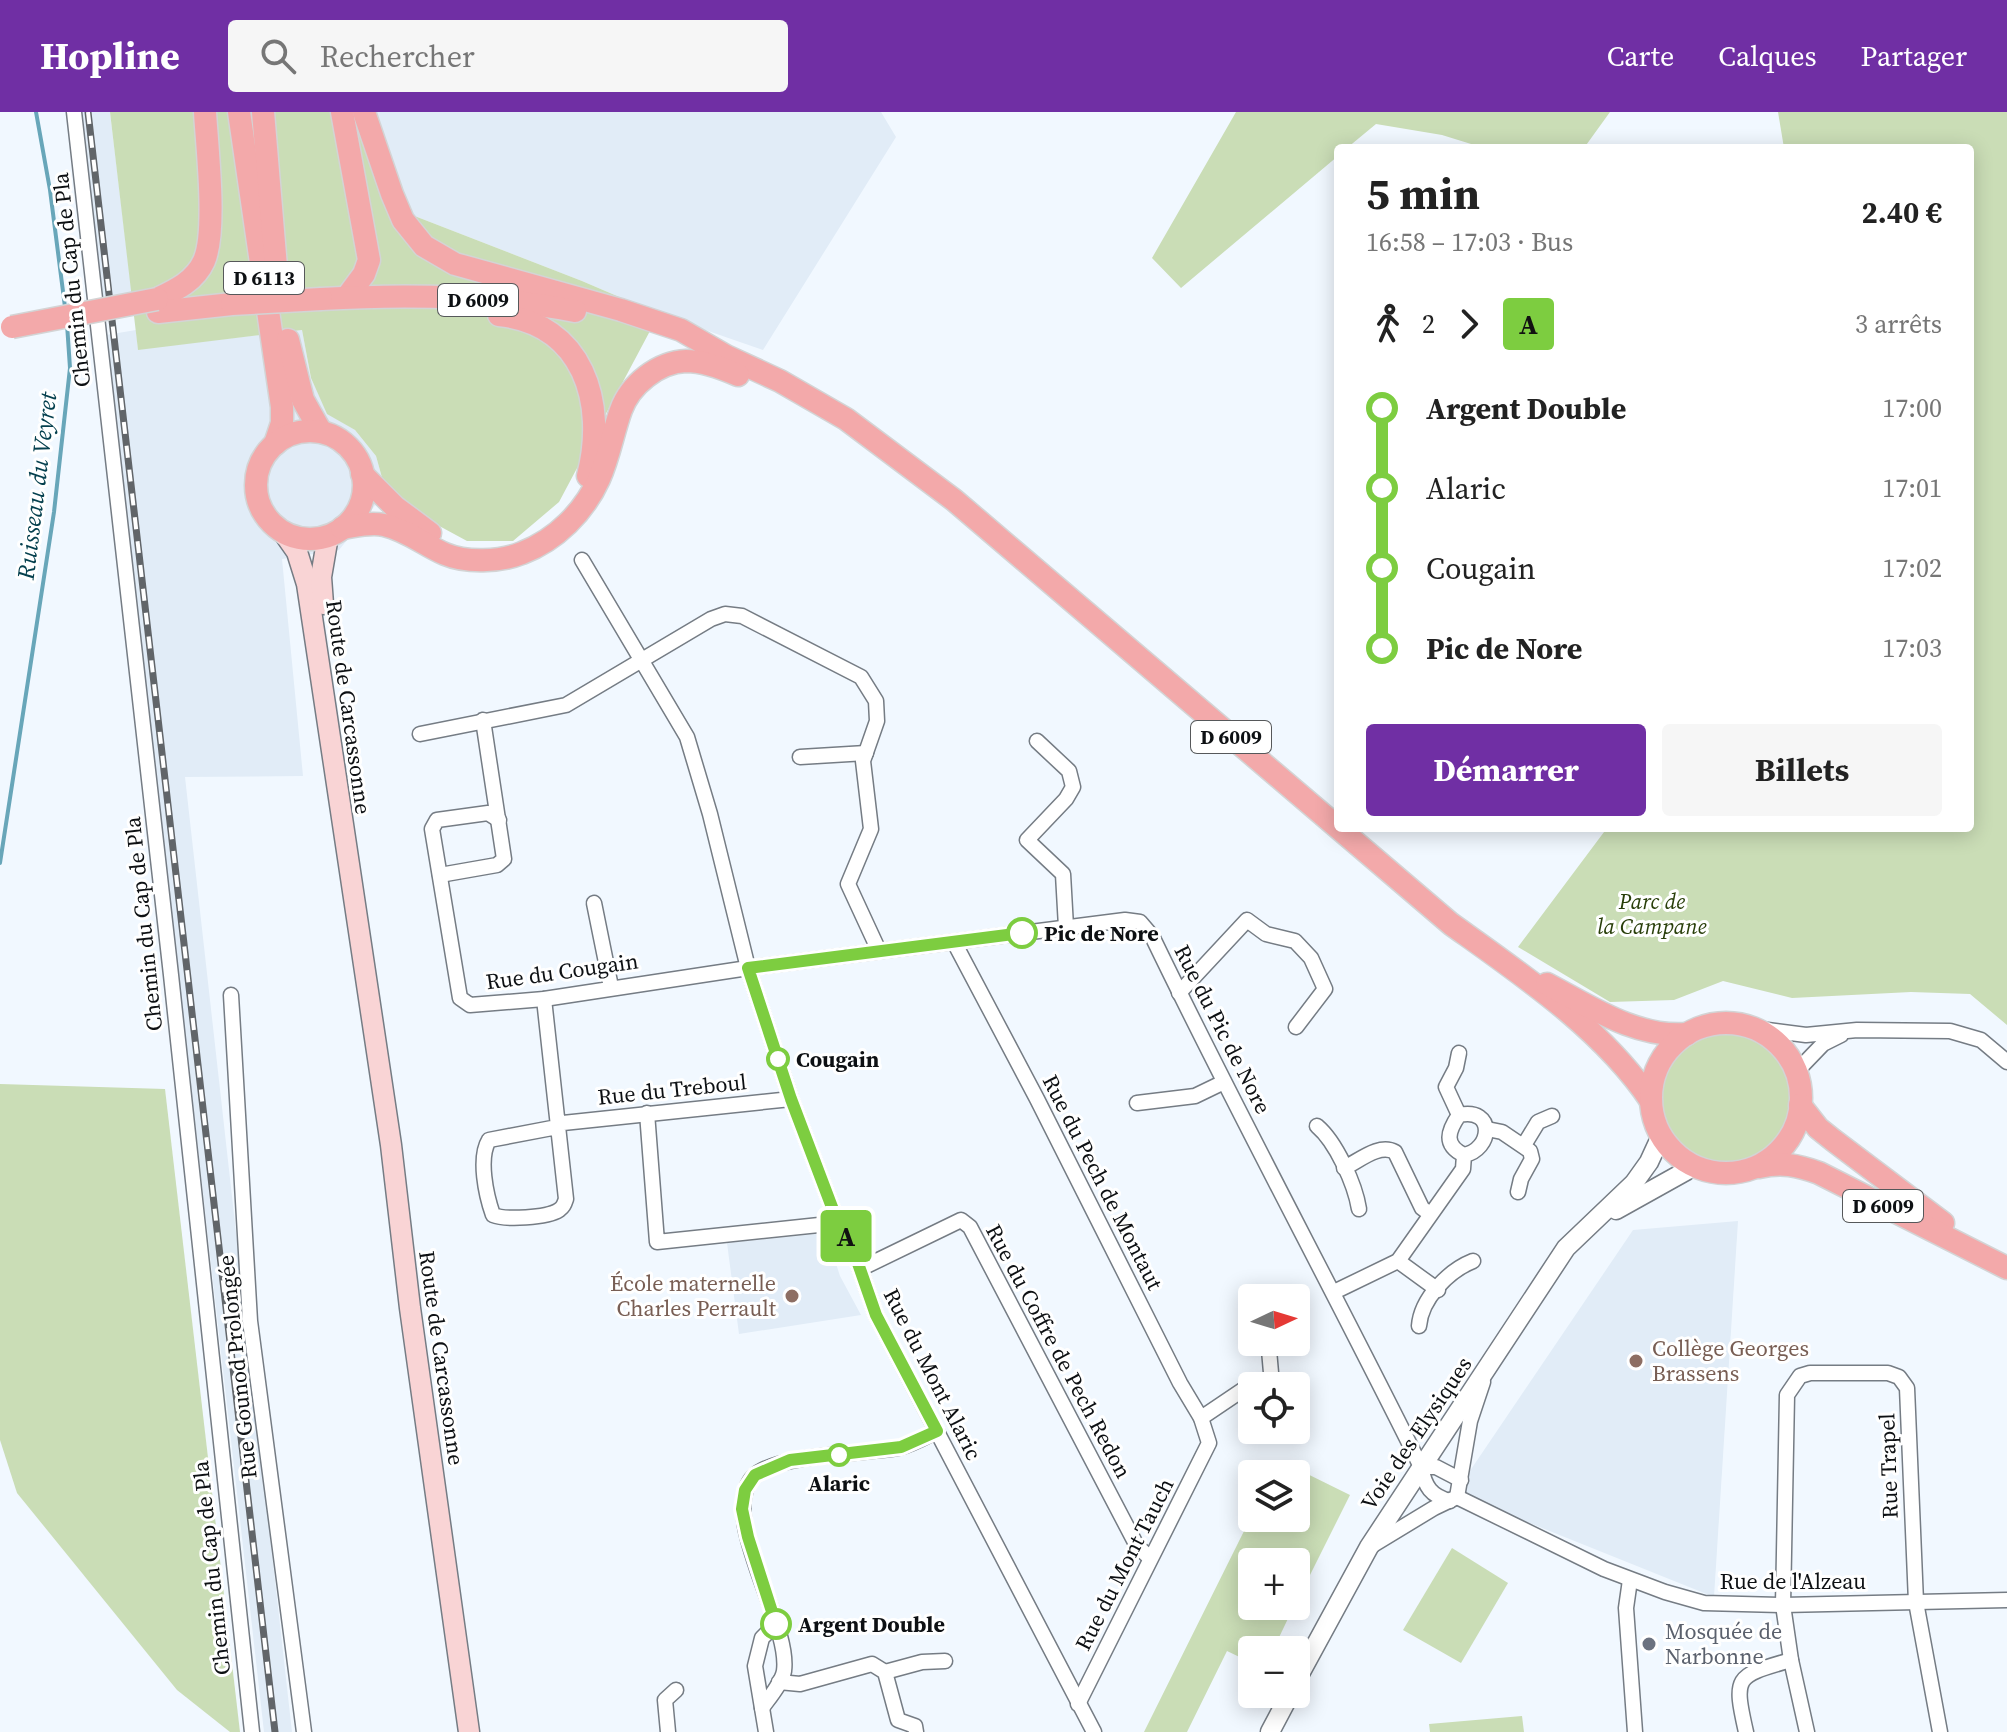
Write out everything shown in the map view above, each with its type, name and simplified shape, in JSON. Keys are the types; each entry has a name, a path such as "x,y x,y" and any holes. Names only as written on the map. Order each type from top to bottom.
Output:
{"main road":[{"path":"158,306 191,280 204,260 210,210 205,112"},
{"name":"D 6113","path":"239,112 282,407 282,423 275,444"},
{"name":"D 6113","path":"252,112 294,372 303,400 321,432"},
{"path":"263,112 278,284"},
{"path":"342,112 369,260 364,274 347,297 508,316 539,324 557,336 579,363 593,403 592,463 580,511"},
{"path":"364,112 403,220 414,236 440,257 681,330 726,356"},
{"name":"D 6009","path":"6,333 158,306 347,297 466,299 555,308 636,325 726,356 780,381 846,419 954,500 1334,824"},
{"path":"335,532 353,517 360,504 362,474 357,459 346,446 321,432 288,436 265,455 258,469 256,484 264,514 283,532 297,538 313,539 367,524 385,525 464,560 519,555 541,545 580,511 599,480 623,406 640,382 661,367 685,361 718,367 811,410 954,500"},
{"path":"362,474 415,524 446,544 481,559"},
{"name":"Route de Carcassonne","path":"283,532 297,552 307,584 369,990"},
{"name":"Route de Carcassonne","path":"335,532 321,590 342,742 369,990 469,1732"},
{"name":"D 6009","path":"1343,832 1451,924 1513,968 1605,1045 1651,1101"},
{"name":"D 6009","path":"1513,968 1622,1023 1653,1034 1687,1034"},
{"path":"1717,1023 1741,1024 1752,1028 1781,1047 1796,1072 1800,1105 1796,1123 1787,1141 1774,1155 1754,1168 1723,1173 1691,1165 1674,1153 1661,1136 1651,1101 1652,1083 1660,1063 1670,1048 1687,1034 1717,1023"},
{"name":"D 6009","path":"1800,1105 1818,1128 1833,1140 1925,1211 2007,1268"},
{"name":"D 6009","path":"1754,1168 1780,1162 1807,1169 2007,1268"}],"street":[{"name":"Chemin du Cap de Pla","path":"74,112 252,1732"},
{"name":"Rue du Mont Alaric","path":"582,560 687,737 710,814 748,968 791,1099 838,1223 853,1249 876,1315 1094,1732"},
{"path":"420,734 566,705 711,619 725,614 742,616 861,677 876,701 877,721 863,761 871,829 848,884 879,951"},
{"path":"440,875 497,865 504,859 483,720"},
{"path":"1037,741 1069,771 1073,787 1066,799 1027,840 1063,874 1066,927"},
{"path":"800,757 866,753"},
{"name":"Rue du Cougain","path":"499,820 488,813 437,820 432,829 460,998 470,1005 544,999 748,968"},
{"path":"594,903 611,987"},
{"name":"Rue du Pic de Nore","path":"748,968 1125,920 1140,922 1152,936 1421,1467"},
{"path":"1179,993 1247,920 1266,934 1295,941 1311,958 1325,989 1296,1027"},
{"name":"Rue du Pech de Montaut","path":"954,942 1180,1383 1201,1418 1209,1443"},
{"name":"Rue Gounod Prolongée","path":"231,995 250,1321 304,1732"},
{"path":"544,999 558,1126"},
{"path":"1752,1028 1806,1035 1857,1030 1950,1031 1981,1040 2007,1062"},
{"path":"1796,1072 1823,1044 1857,1030"},
{"path":"1459,1053 1456,1068 1446,1087 1459,1115"},
{"path":"1137,1103 1195,1096 1224,1082"},
{"name":"Rue du Treboul","path":"558,1126 566,1199 562,1208 552,1213 503,1219 493,1215 483,1150 489,1140 563,1123 791,1099"},
{"path":"647,1113 657,1242 838,1223"},
{"path":"1475,1114 1483,1120 1487,1129 1478,1149 1464,1155 1455,1151 1448,1133 1459,1115 1475,1114"},
{"path":"1524,1145 1538,1122 1552,1116"},
{"path":"1317,1126 1328,1135 1356,1193 1359,1209"},
{"path":"1487,1129 1502,1132 1530,1151 1532,1159 1518,1192"},
{"name":"Voie des Elysiques","path":"1310,1655 1369,1547 1566,1248 1634,1183 1649,1162 1661,1136"},
{"path":"1344,1168 1382,1149 1395,1152 1422,1208 1430,1214"},
{"path":"1334,1292 1398,1261 1463,1169 1464,1155"},
{"name":"Voie des Elysiques","path":"1593,1223 1686,1171 1691,1165"},
{"name":"Rue du Coffre de Pech Redon","path":"860,1269 961,1220 970,1227 1137,1546 1150,1558"},
{"path":"1398,1261 1438,1290"},
{"path":"1419,1326 1420,1310 1459,1267 1473,1261"},
{"path":"1369,1547 1454,1499 1461,1480 1470,1421 1486,1372"},
{"name":"Rue Trapel","path":"1807,1732 1783,1605 1787,1395 1800,1376 1810,1373 1888,1373 1899,1377 1907,1388 1916,1602 1940,1732"},
{"path":"1201,1418 1238,1393"},
{"path":"762,1708 784,1671 776,1624 748,1537 742,1509 745,1490 755,1475 790,1460 901,1447 937,1431"},
{"name":"Rue du Mont Tauch","path":"1078,1704 1209,1443"},
{"path":"1421,1467 1436,1467 1461,1480"},
{"name":"Rue de l'Alzeau","path":"1421,1467 1424,1482 1432,1494 1454,1499 1630,1580 1704,1603 1783,1605 2007,1600"},
{"path":"1630,1580 1626,1608 1635,1732"},
{"path":"766,1732 755,1666 762,1638 776,1624"},
{"path":"1746,1732 1738,1696 1739,1683 1750,1672 1791,1660"},
{"path":"885,1672 922,1662 945,1661"},
{"path":"779,1682 800,1684 872,1664 885,1672 898,1720 915,1726 916,1732"},
{"path":"668,1732 665,1700 676,1690"},
{"path":"1273,1728 1283,1708"}],"shaded area":[{"path":"81,112 110,112 132,294 101,297"},
{"path":"376,112 881,112 896,137 763,350 659,314 412,215"},
{"path":"136,330 138,349 302,330 311,378 327,413 355,430 376,456 386,492 339,550 282,559 303,776 185,777 292,1732 264,1732 106,335"},
{"name":"Collège Georges Brassens","path":"1738,1221 1714,1597 1455,1493 1633,1230"},
{"name":"École maternelle Charles Perrault","path":"826,1233 840,1276 861,1315 739,1334 727,1243"}],"green space":[{"path":"110,112 376,112 412,215 659,314 559,502 513,541 467,541 419,515 386,492 376,456 355,430 327,414 311,378 302,330 138,350"},
{"path":"1236,112 1610,112 1587,144 1471,144 1442,135 1376,124 1352,144 1334,144 1334,159 1181,288 1152,258"},
{"name":"Parc de la Campane","path":"1778,112 2007,112 2007,1025 1970,994 1911,992 1792,998 1723,981 1674,1000 1610,1002 1518,947 1604,832 1974,832 1974,144 1783,144"},
{"path":"1726,1032 1751,1037 1772,1052 1787,1073 1792,1098 1787,1123 1772,1144 1751,1159 1726,1164 1701,1159 1680,1144 1665,1123 1660,1098 1665,1073 1680,1052 1701,1037"},
{"path":"0,1084 165,1089 240,1732 230,1732 177,1690 17,1493 0,1440"},
{"path":"1310,1475 1350,1495 1310,1575 1310,1548 1238,1548 1238,1620 1287,1620 1280,1636 1238,1636 1238,1656 1227,1651 1187,1732 1144,1732 1244,1532 1310,1532"},
{"path":"1452,1548 1508,1583 1461,1663 1403,1630"},
{"path":"1522,1716 1524,1732 1430,1732 1429,1724"}],"waterway":[{"name":"Ruisseau du Veyret","path":"36,112 65,307"},
{"name":"Ruisseau du Veyret","path":"0,863 54,512 70,368 67,324"}],"railway":[{"path":"88,112 275,1732"}],"bus line":[{"name":"A","path":"776,1624 742,1509 745,1490 755,1475 790,1460 901,1447 937,1431 876,1315 853,1249 838,1223 791,1099 748,968 1022,933"}],"place":[{"name":"Pic de Nore","path":"1022,933"},
{"name":"Cougain","path":"778,1059"},
{"name":"École maternelle Charles Perrault","path":"792,1296"},
{"name":"Collège Georges Brassens","path":"1636,1361"},
{"name":"Alaric","path":"839,1455"},
{"name":"Argent Double","path":"776,1624"},
{"name":"Mosquée de Narbonne","path":"1649,1644"}]}
